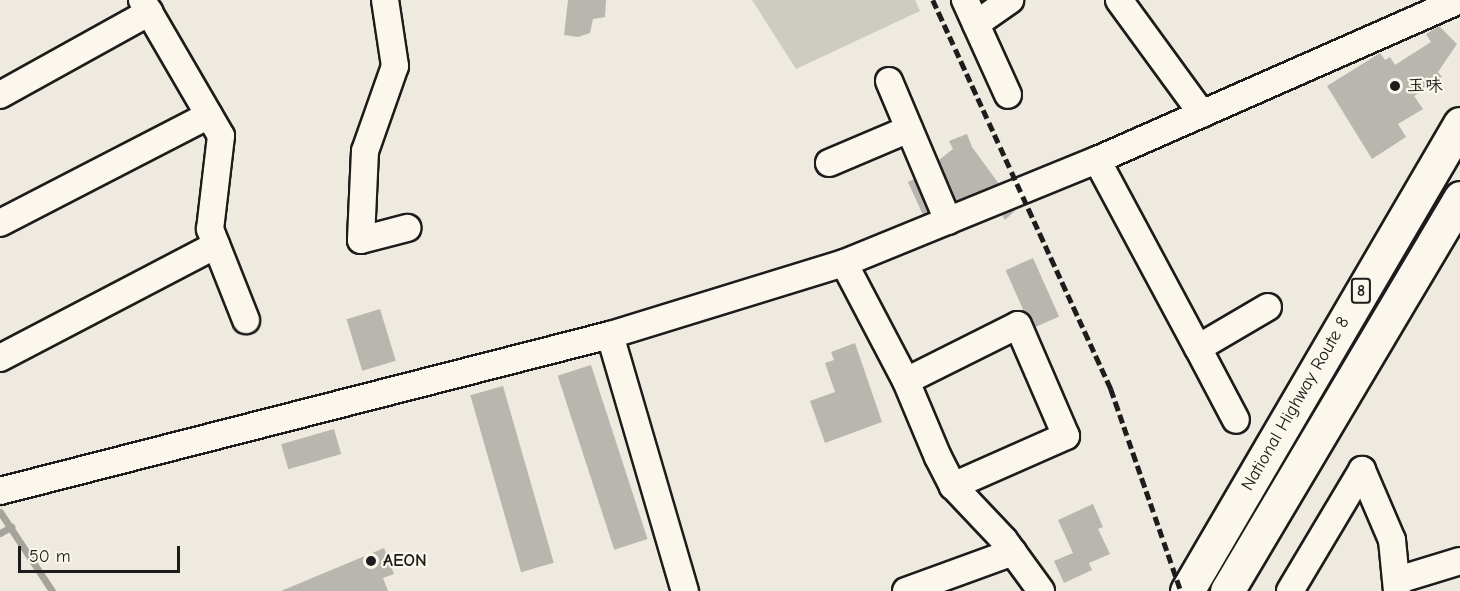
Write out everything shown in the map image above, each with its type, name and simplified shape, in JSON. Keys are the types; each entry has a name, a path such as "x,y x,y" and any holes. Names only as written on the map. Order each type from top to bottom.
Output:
{"highway":[{"name":"National Highway Route 8","path":"1187,591 1460,124"},
{"name":"National Highway Route 8","path":"1227,591 1460,198"}],"street":[{"path":"385,0 396,66 365,151 361,240 407,228"},
{"path":"965,0 1008,95"},
{"path":"976,24 1010,0"},
{"path":"1119,0 1202,114"},
{"path":"0,491 610,335 844,263 1097,160 1460,0"},
{"path":"0,95 146,6 221,136 210,229 246,320"},
{"path":"889,81 948,220"},
{"path":"0,223 209,115"},
{"path":"829,163 909,129"},
{"path":"1097,160 1236,420"},
{"path":"0,358 216,245"},
{"path":"844,263 906,381 938,457 953,486 1013,552 1041,591"},
{"path":"1198,348 1268,307"},
{"path":"906,381 1018,325 1066,435 953,486"},
{"path":"610,335 685,591"},
{"path":"1290,591 1362,470 1392,540 1398,586 1460,561"},
{"path":"906,591 1013,552"}],"shaded area":[{"path":"752,0 915,0 920,11 796,69"}],"building":[{"path":"568,0 606,0 605,17 593,19 590,33 578,37 564,35"},
{"path":"1439,26 1457,44 1438,72 1442,77 1414,96 1423,109 1398,124 1406,137 1372,159 1327,86 1380,53 1385,60 1390,57 1395,65 1431,42 1426,34"},
{"path":"967,134 972,147 999,184 956,201 939,160 953,149 949,141"},
{"path":"914,179 928,213 923,215 908,182"},
{"path":"1018,208 1005,220 1002,215"},
{"path":"1033,258 1059,316 1032,329 1006,270"},
{"path":"380,309 396,361 362,371 347,319"},
{"path":"855,343 882,422 825,443 810,401 835,392 825,363 834,360 831,352"},
{"path":"591,365 648,539 614,550 558,376"},
{"path":"503,386 554,563 521,572 470,395"},
{"path":"334,429 341,454 288,469 281,444"},
{"path":"1093,504 1103,527 1098,529 1110,554 1089,563 1092,570 1064,583 1054,561 1073,553 1058,520"},
{"name":"AEON","path":"384,548 394,574 383,578 388,591 281,591"}],"waterway":[{"path":"0,512 52,591"},
{"path":"0,533 11,527"}],"railway":[{"path":"933,0 1111,389 1181,591"}],"place":[{"name":"玉味","path":"1395,86"},
{"name":"AEON","path":"371,561"}]}
